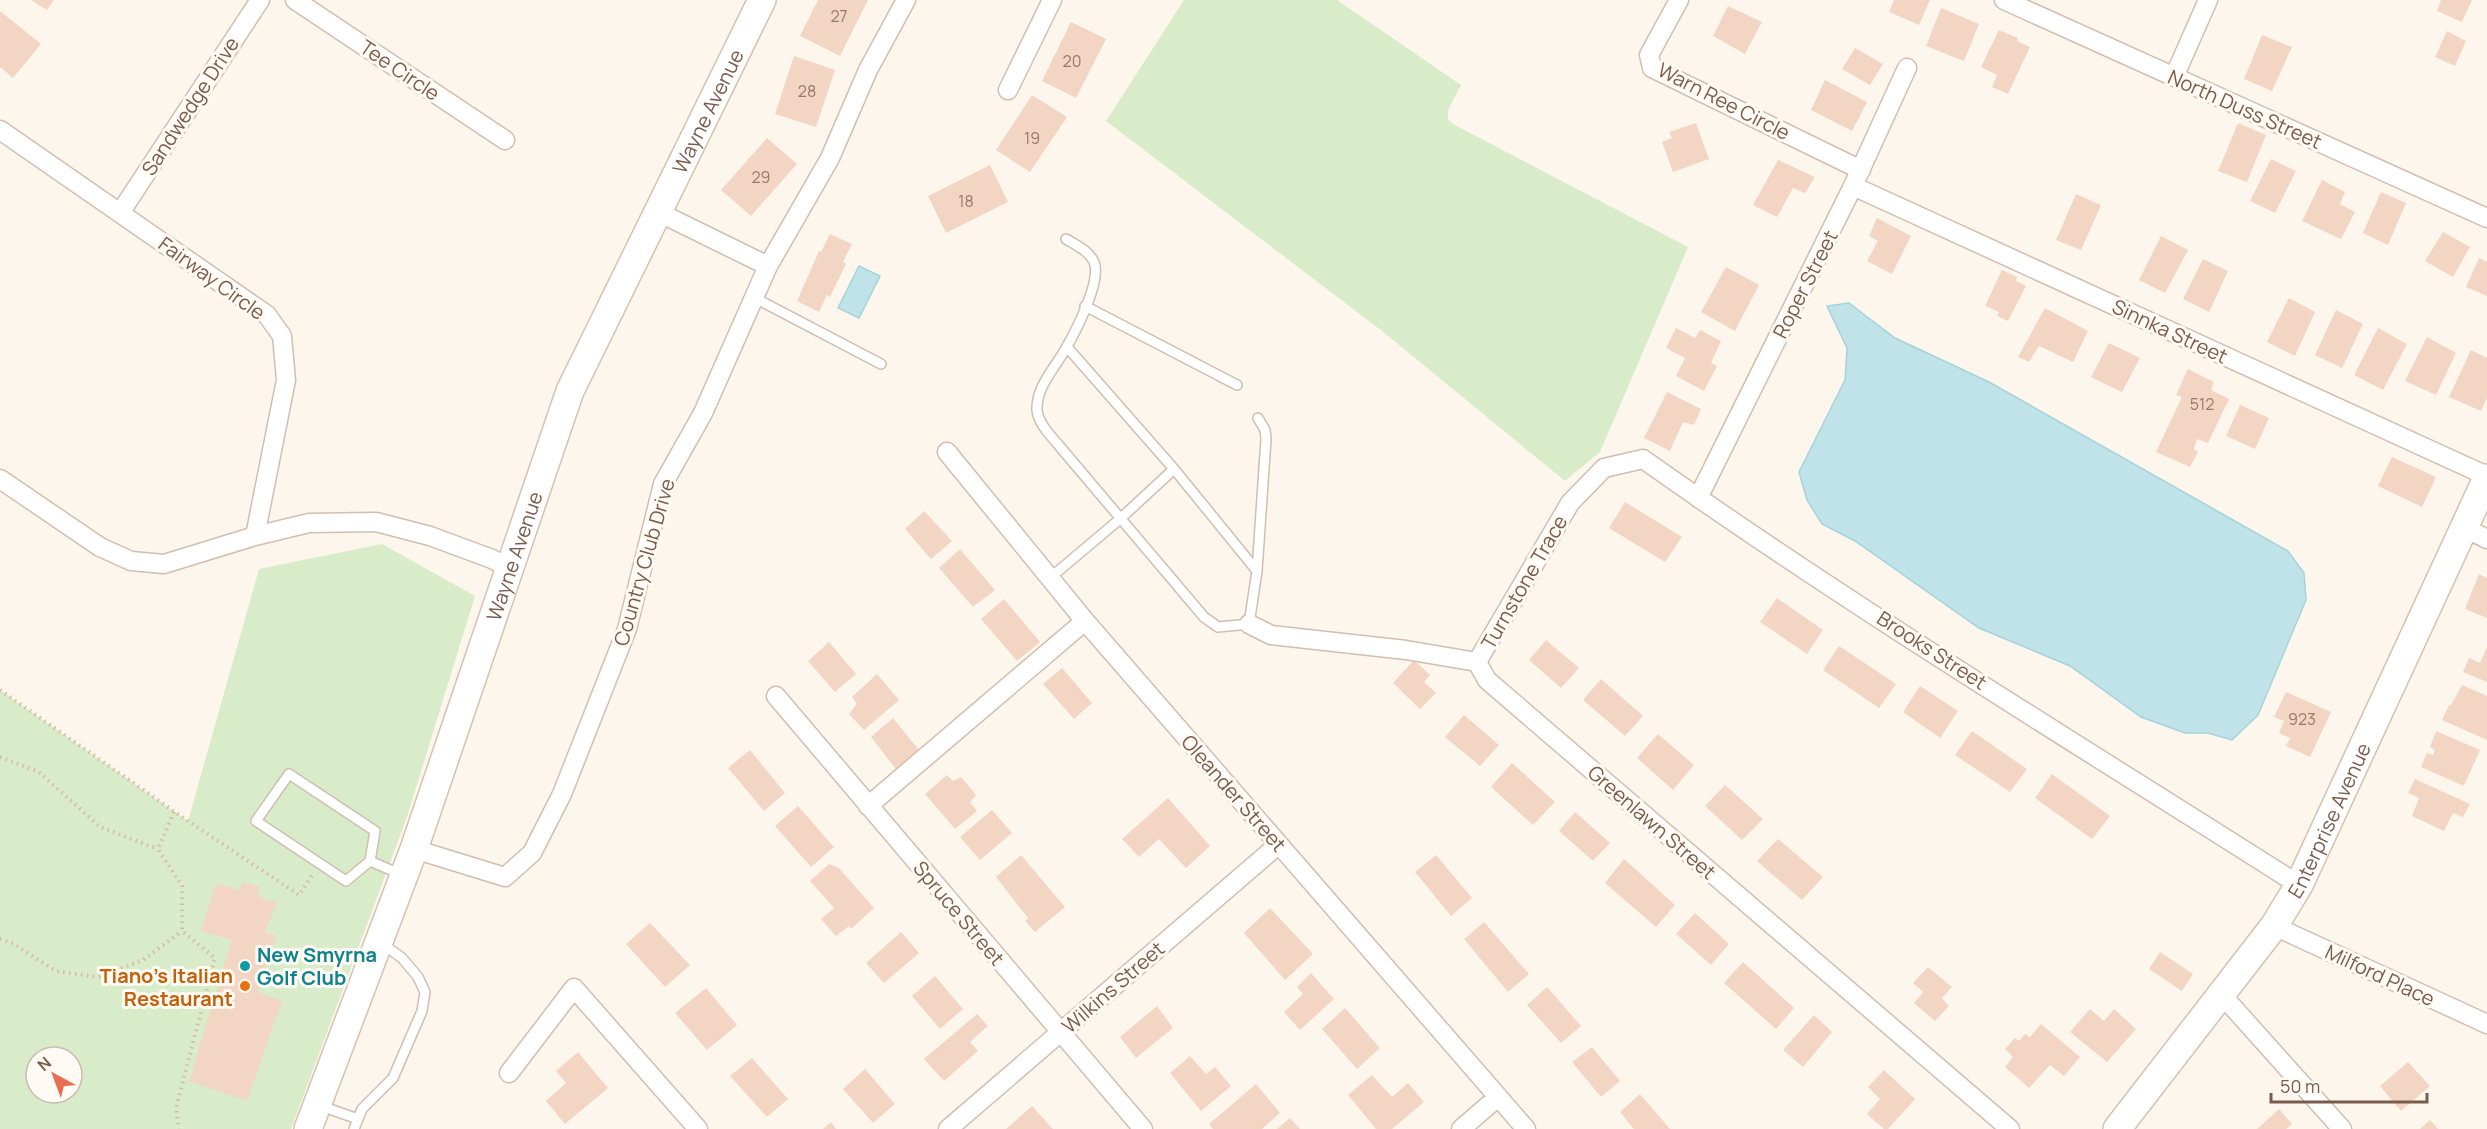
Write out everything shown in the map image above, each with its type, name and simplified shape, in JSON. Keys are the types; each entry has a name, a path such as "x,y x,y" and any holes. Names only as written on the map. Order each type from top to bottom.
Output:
{"street":[{"name":"Sandwedge Drive","path":"120,213 260,0"},
{"name":"Tee Circle","path":"295,0 505,140"},
{"name":"Wayne Avenue","path":"313,1117 414,849 570,392 762,0"},
{"name":"Country Club Drive","path":"414,849 505,877 532,853 562,794 627,629 663,484 708,403 768,266 830,158 868,70 906,0"},
{"path":"1008,90 1052,0"},
{"name":"Warn Ree Circle","path":"1679,0 1649,55 1652,68 1857,178"},
{"name":"North Duss Street","path":"2004,0 2487,218"},
{"path":"2174,77 2208,0"},
{"name":"Roper Street","path":"1698,498 1857,178 1907,68"},
{"name":"Fairway Circle","path":"0,130 267,315 282,336 286,380 255,536"},
{"name":"Sinnka Street","path":"1857,178 2487,477"},
{"path":"658,212 768,266"},
{"name":"Oleander Street","path":"947,452 1085,621 1526,1129"},
{"name":"Brooks Street","path":"1570,503 1604,468 1643,459 1698,498 1908,636 2299,885"},
{"name":"Enterprise Avenue","path":"2117,1129 2274,926 2299,885 2476,533 2487,477"},
{"path":"0,479 100,547 131,561 164,564 255,536 309,524 376,522 430,536 492,559 511,569"},
{"name":"Turnstone Trace","path":"1477,662 1570,503"},
{"path":"868,806 1085,621"},
{"path":"1249,624 1271,635 1406,650 1477,662"},
{"name":"Greenlawn Street","path":"1477,662 1487,680 2010,1129"},
{"name":"Spruce Street","path":"776,696 1143,1129"},
{"name":"Wilkins Street","path":"948,1129 1278,844"},
{"name":"Milford Place","path":"2274,926 2487,1024"},
{"path":"509,1073 574,988 698,1129"},
{"path":"2222,994 2342,1129"},
{"path":"1461,1129 1498,1097"}],"lane":[{"path":"1066,239 1086,251 1095,263 1096,283 1067,347 1043,385 1037,410 1045,428 1120,519 1204,618 1218,627 1249,624 1257,571 1266,439 1265,430 1258,418"},
{"path":"753,297 881,364"},
{"path":"1085,306 1238,385"},
{"path":"1067,347 1174,469 1257,571"},
{"path":"1050,578 1120,519 1174,469"},
{"path":"289,774 375,831 370,861 346,881 256,821 289,774"},
{"path":"370,861 404,876"},
{"path":"354,1129 362,1109 393,1078 422,1011 424,992 418,977 402,958 379,941"},
{"path":"313,1117 358,1119"}],"path":[{"path":"0,690 174,812 299,895 320,863"},
{"path":"0,758 39,772 100,827 158,849 182,886 182,931"},
{"path":"158,849 174,812"},
{"path":"0,939 12,943 56,971 98,977 143,960 182,931"},
{"path":"178,1129 176,1108 215,958 182,931"}],"green space":[{"path":"1184,0 1337,0 1461,85 1448,110 1448,119 1453,124 1688,247 1600,452 1565,481 1382,331 1106,121"},
{"name":"New Smyrna Golf Club","path":"382,544 475,596 407,817 291,1129 0,1129 0,690 188,821 259,569"}],"water":[{"path":"859,266 880,276 859,318 838,308"},
{"path":"1849,303 1895,338 1989,382 2288,551 2304,573 2306,600 2258,715 2232,740 2208,733 2185,733 2141,717 2070,666 1979,628 1855,541 1822,524 1807,500 1799,472 1845,380 1847,348 1827,306"}],"building":[{"path":"31,0 54,0 47,10"},
{"path":"818,0 868,0 840,56 800,36"},
{"path":"1894,0 1930,0 1919,25 1889,12"},
{"path":"2441,0 2472,0 2462,22 2437,11"},
{"path":"1728,6 1762,22 1745,54 1713,36"},
{"path":"1941,8 1979,24 1964,61 1926,46"},
{"path":"0,11 41,44 13,78 0,67"},
{"path":"1071,22 1106,39 1076,98 1042,81"},
{"path":"1999,30 2018,38 2017,41 2030,47 2008,94 1992,87 1997,75 1981,67"},
{"path":"2447,31 2466,41 2455,66 2435,57"},
{"path":"2262,35 2292,47 2272,91 2244,79"},
{"path":"1855,48 1883,64 1870,85 1842,69"},
{"path":"794,56 835,70 816,127 775,114"},
{"path":"1825,80 1867,102 1852,131 1811,110"},
{"path":"1032,95 1067,117 1030,172 996,150"},
{"path":"1696,123 1709,159 1673,172 1662,142 1672,138 1669,132"},
{"path":"2238,123 2266,135 2247,182 2218,171"},
{"path":"767,138 797,164 751,216 721,190"},
{"path":"2271,159 2296,171 2275,213 2250,201"},
{"path":"1778,160 1815,177 1805,193 1793,188 1777,217 1753,205"},
{"path":"990,165 1008,202 946,233 928,196"},
{"path":"2322,180 2345,192 2340,204 2355,212 2341,239 2302,221"},
{"path":"2381,192 2406,203 2388,245 2363,233"},
{"path":"2076,194 2101,205 2081,250 2056,240"},
{"path":"1877,218 1911,236 1892,274 1867,261 1878,241 1869,236"},
{"path":"2443,232 2470,247 2453,277 2425,261"},
{"path":"830,234 852,244 843,262 846,264 830,297 827,295 819,312 797,301 819,251 821,252"},
{"path":"2161,236 2188,250 2165,293 2139,280"},
{"path":"2479,258 2487,262 2487,296 2466,287"},
{"path":"2203,259 2228,271 2209,312 2183,299"},
{"path":"1726,267 1759,285 1735,331 1701,312"},
{"path":"2002,270 2017,277 2016,281 2026,286 2008,321 1997,316 1999,312 1985,306"},
{"path":"2289,298 2315,312 2295,356 2267,342"},
{"path":"2045,308 2088,331 2073,362 2039,346 2029,362 2018,357"},
{"path":"2336,310 2363,324 2342,368 2315,355"},
{"path":"1676,328 1695,338 1700,330 1721,341 1711,363 1717,366 1704,391 1676,376 1685,358 1666,348"},
{"path":"2378,328 2407,344 2383,390 2354,375"},
{"path":"2427,337 2456,353 2436,395 2405,381"},
{"path":"2109,343 2140,358 2122,392 2091,377"},
{"path":"2471,350 2487,358 2487,398 2481,411 2449,397"},
{"path":"2188,369 2214,382 2211,390 2229,399 2208,443 2197,439 2194,449 2198,452 2190,467 2156,452 2182,397 2176,395"},
{"path":"1667,392 1701,409 1694,425 1683,422 1670,451 1644,438"},
{"path":"2240,405 2269,418 2255,449 2226,436"},
{"path":"2392,457 2436,477 2422,507 2378,486"},
{"path":"1625,502 1682,537 1665,562 1609,528"},
{"path":"924,511 952,541 931,559 905,529"},
{"path":"960,549 995,590 973,607 939,568"},
{"path":"2479,574 2487,578 2487,618 2465,609"},
{"path":"1777,598 1823,630 1807,654 1760,622"},
{"path":"1004,599 1040,642 1017,661 981,619"},
{"path":"1546,640 1579,668 1561,688 1529,660"},
{"path":"829,642 856,674 835,692 808,661"},
{"path":"1839,646 1896,684 1879,708 1823,670"},
{"path":"2487,647 2487,682 2463,672 2469,658 2480,663"},
{"path":"1414,660 1430,675 1424,682 1436,693 1420,709 1393,683"},
{"path":"1062,668 1092,703 1074,719 1043,684"},
{"path":"877,674 899,700 864,730 849,714 857,704 852,697"},
{"path":"1601,679 1643,716 1625,736 1583,700"},
{"path":"2462,685 2487,696 2487,740 2442,720"},
{"path":"1920,686 1958,711 1940,738 1903,712"},
{"path":"2286,692 2331,712 2310,757 2286,746 2290,738 2279,733 2284,721 2274,717"},
{"path":"1464,715 1499,745 1480,766 1445,737"},
{"path":"893,718 919,750 896,769 871,737"},
{"path":"1972,731 2027,769 2010,792 1955,755"},
{"path":"2436,731 2480,750 2464,786 2421,767 2427,753 2433,755 2435,750 2430,747"},
{"path":"1658,734 1694,765 1673,790 1637,758"},
{"path":"750,750 785,793 764,811 728,768"},
{"path":"1512,763 1555,802 1533,825 1491,787"},
{"path":"2052,774 2110,816 2092,839 2035,798"},
{"path":"947,775 953,781 961,777 976,795 970,802 977,811 955,829 925,794"},
{"path":"2415,779 2470,804 2463,817 2453,813 2444,831 2412,816 2419,798 2408,793"},
{"path":"1725,785 1763,819 1742,840 1705,806"},
{"path":"1168,798 1210,846 1186,868 1159,839 1139,857 1122,839"},
{"path":"798,806 834,847 811,867 775,826"},
{"path":"992,810 1012,833 980,860 960,837"},
{"path":"1575,812 1610,843 1593,861 1559,831"},
{"path":"1778,839 1823,877 1802,900 1757,861"},
{"path":"1021,855 1065,907 1035,932 1025,921 1028,918 996,877"},
{"path":"1436,855 1472,898 1451,916 1415,872"},
{"path":"1624,859 1675,905 1656,927 1605,883"},
{"path":"829,864 839,868 874,908 851,929 849,926 836,936 821,919 834,908 810,881"},
{"name":"New Smyrna Golf Club","path":"242,882 260,887 258,896 277,903 265,932 276,936 258,992 282,1001 247,1101 189,1081 232,940 201,931 216,883 240,891"},
{"path":"1270,908 1313,954 1285,980 1244,933"},
{"path":"1695,913 1729,944 1711,965 1676,934"},
{"path":"1484,922 1529,974 1508,992 1464,939"},
{"path":"650,923 690,965 665,987 626,944"},
{"path":"901,932 919,953 884,983 866,963"},
{"path":"2160,952 2193,974 2182,991 2149,969"},
{"path":"1743,962 1794,1008 1776,1029 1724,983"},
{"path":"1928,967 1952,987 1942,998 1949,1006 1935,1021 1914,1003 1923,992 1913,983"},
{"path":"1311,973 1334,999 1300,1030 1284,1012 1303,994 1297,987"},
{"path":"935,976 963,1009 940,1029 912,996"},
{"path":"1547,987 1581,1026 1561,1043 1527,1005"},
{"path":"706,988 737,1025 707,1050 675,1013"},
{"path":"1157,1006 1173,1028 1136,1058 1120,1037"},
{"path":"1345,1008 1380,1048 1357,1069 1322,1029"},
{"path":"2090,1009 2104,1021 2114,1009 2136,1029 2107,1062 2070,1032"},
{"path":"977,1014 988,1026 970,1042 978,1051 944,1081 924,1059"},
{"path":"1814,1015 1832,1032 1803,1067 1783,1050"},
{"path":"2041,1024 2080,1057 2064,1076 2050,1065 2029,1088 2005,1067 2013,1057 2005,1049 2015,1038 2019,1041 2025,1034 2030,1037"},
{"path":"1592,1047 1620,1081 1601,1097 1572,1062"},
{"path":"578,1052 608,1088 565,1124 546,1101 566,1083 556,1071"},
{"path":"1190,1056 1206,1074 1215,1067 1231,1086 1201,1111 1170,1073"},
{"path":"752,1058 788,1099 767,1117 730,1076"},
{"path":"2408,1062 2430,1086 2401,1111 2380,1086"},
{"path":"865,1069 895,1104 873,1123 843,1089"},
{"path":"1884,1070 1915,1099 1888,1129 1884,1129 1867,1114 1880,1099 1868,1087"},
{"path":"1372,1075 1392,1097 1408,1083 1424,1102 1392,1129 1376,1129 1348,1095"},
{"path":"1256,1084 1280,1113 1262,1129 1213,1129 1209,1124"},
{"path":"1640,1094 1670,1129 1634,1129 1620,1112"},
{"path":"1032,1106 1053,1129 1006,1129"},
{"path":"2279,1109 2292,1124 2286,1129 2257,1129"},
{"path":"1290,1118 1300,1129 1277,1129"},
{"path":"2430,1120 2438,1129 2420,1129"},
{"path":"831,1122 836,1129 823,1129"}],"place":[{"name":"New Smyrna Golf Club","path":"245,966"},
{"name":"Tiano's Italian Restaurant","path":"245,986"}]}
